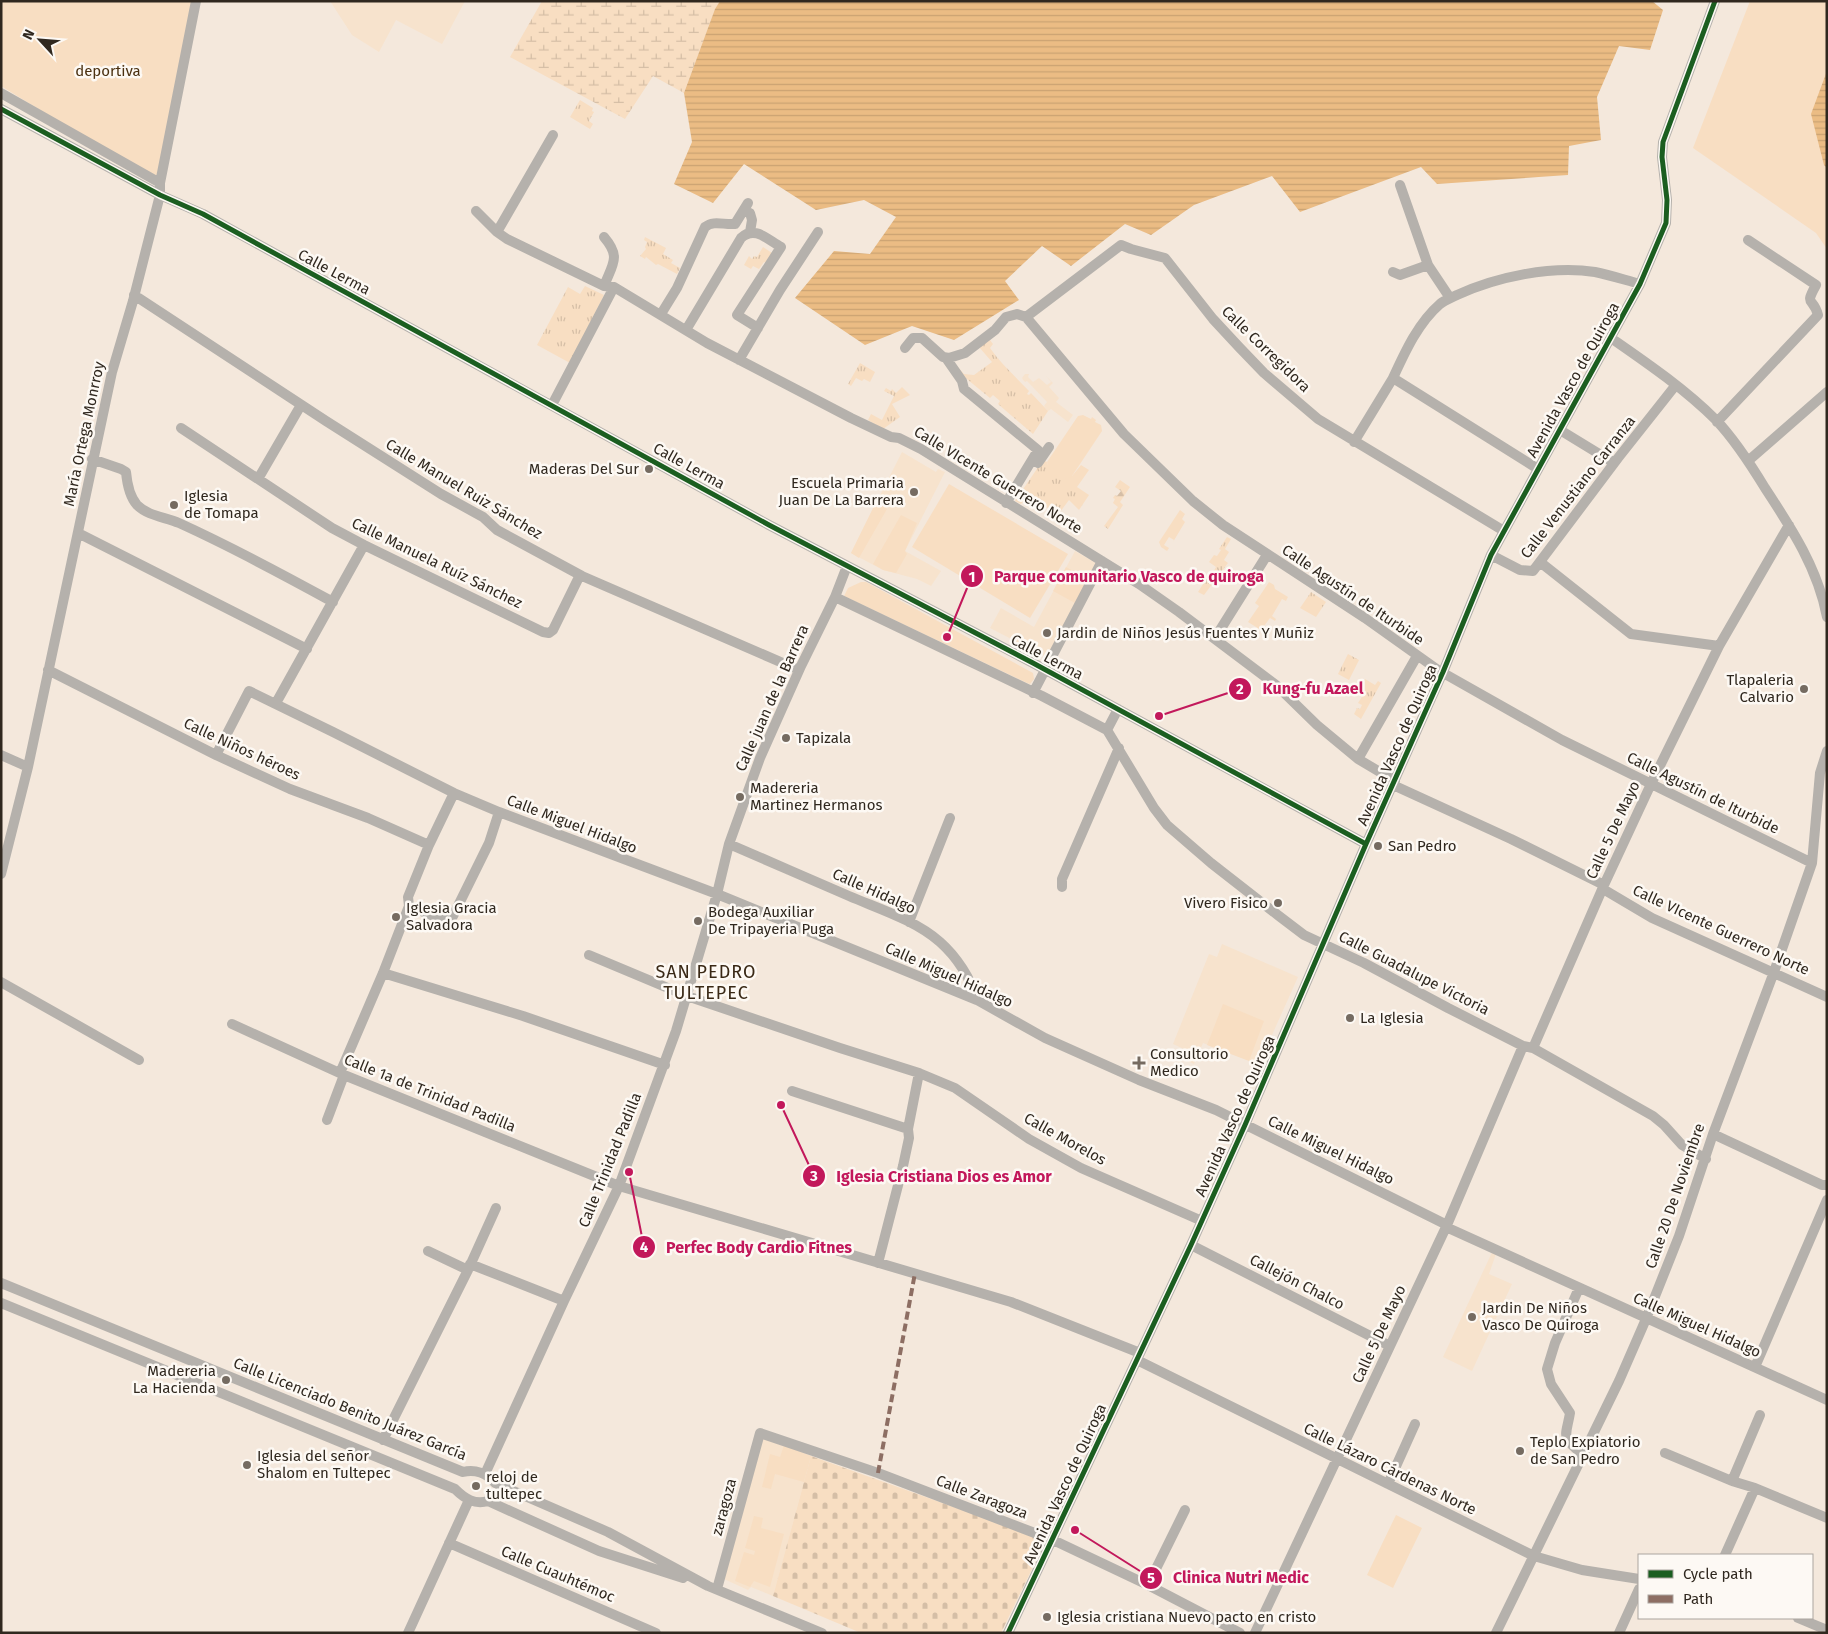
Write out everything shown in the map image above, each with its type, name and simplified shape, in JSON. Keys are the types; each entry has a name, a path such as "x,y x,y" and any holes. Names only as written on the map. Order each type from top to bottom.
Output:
{"street":[{"name":"María Ortega Monrroy","path":"1,874 28,767 112,372 160,195 160,183 196,1"},
{"name":"Avenida Vasco de Quiroga","path":"1008,1633 1202,1221 1443,672 1491,555 1640,284 1666,224 1667,200 1662,157 1663,142 1715,1"},
{"path":"1,93 160,183"},
{"name":"Calle Lerma","path":"1,109 160,195 202,214 847,566 1046,670 1366,844"},
{"path":"497,232 553,135"},
{"path":"1400,185 1428,265 1450,298"},
{"path":"661,314 676,288 705,227 715,222 728,225 734,224 746,207 752,220 750,232"},
{"name":"Calle VIcente Guerrero Norte","path":"476,212 507,239 609,286 661,314 707,344 891,437 899,438 921,449 1139,584 1215,638 1276,685 1317,725 1358,760 1394,783 1511,839 1603,887 1652,918 1827,997"},
{"path":"686,330 741,238 750,232 783,244 737,315 758,328"},
{"path":"739,360 818,232"},
{"path":"552,406 609,286 615,257 612,247 604,237"},
{"path":"1717,422 1818,315 1809,297 1816,285 1748,240"},
{"name":"Calle Corregidora","path":"1022,315 1117,246 1122,245 1165,258 1213,319 1264,373 1318,419 1504,530"},
{"path":"1393,272 1400,275 1428,265"},
{"path":"1354,442 1393,378 1418,330 1441,303 1450,298 1481,285 1518,276 1564,270 1595,272 1640,284"},
{"name":"Calle Manuel Ruiz Sánchez","path":"134,295 417,479 483,517 497,530 580,575 799,670"},
{"path":"946,358 965,353 995,330 1006,317 1022,315"},
{"name":"Calle Agustín de Iturbide","path":"1022,315 1124,434 1193,501 1223,525 1365,618 1417,656 1443,672 1562,740 1812,863"},
{"path":"905,348 913,338 922,338 946,358 962,381 964,389 1038,450 1008,504"},
{"path":"1611,338 1647,363 1717,422 1748,461 1809,560 1820,588 1827,618"},
{"path":"1393,378 1538,469"},
{"name":"Calle Venustiano Carranza","path":"1491,555 1523,571 1533,571 1614,463 1675,386"},
{"path":"1748,461 1827,392"},
{"path":"258,479 301,405"},
{"name":"Calle Manuela Ruíz Sánchez","path":"181,428 305,511 364,545 534,628 549,633 553,630 580,575"},
{"path":"1560,430 1614,463"},
{"path":"1008,504 1048,448"},
{"path":"92,459 126,472 132,498 137,505 146,511 178,522 250,557 333,602"},
{"name":"Calle 5 De Mayo","path":"1255,1633 1447,1226 1651,784 1719,646 1789,525"},
{"path":"78,533 307,649"},
{"path":"276,704 364,545"},
{"path":"1215,638 1267,555"},
{"path":"1033,693 1102,561"},
{"path":"1540,562 1631,634 1719,646"},
{"name":"Calle juan de la Barrera","path":"729,844 760,758 847,566"},
{"name":"Calle Guadalupe Victoria","path":"834,597 1107,730 1154,808 1167,825 1234,881 1304,935 1364,963 1448,1008 1528,1047 1653,1116 1682,1145 1706,1159"},
{"path":"1358,760 1417,656"},
{"name":"Calle Niños héroes","path":"48,670 216,755 290,789 368,818 429,845"},
{"name":"Calle Miguel Hidalgo","path":"216,755 250,691 454,793 499,812 717,894 976,1000 1045,1038 1138,1080 1216,1110 1447,1226 1646,1319 1827,1400"},
{"path":"1107,730 1118,709"},
{"path":"1062,887 1062,879 1119,748"},
{"name":"Calle 20 De Noviembre","path":"1496,1633 1619,1381 1679,1236 1713,1134 1774,972 1812,863 1822,814 1820,773 1827,751"},
{"path":"1,756 28,767"},
{"path":"327,1120 342,1074 409,906 408,897 429,845 454,793"},
{"path":"409,906 445,921 453,916 489,843 499,812"},
{"path":"909,922 950,818"},
{"name":"Calle Trinidad Padilla","path":"485,1474 619,1186 664,1065 687,996 717,894 729,844"},
{"name":"Calle Hidalgo","path":"729,844 909,922 931,935 950,952 972,984 976,1000"},
{"name":"Calle Morelos","path":"589,955 687,996 919,1073 955,1088 1029,1138 1081,1168 1202,1221"},
{"path":"383,973 523,1016 664,1065"},
{"path":"1,982 139,1060"},
{"name":"Calle 1a de Trinidad Padilla","path":"232,1024 342,1074 619,1186"},
{"path":"878,1263 903,1166 919,1073"},
{"path":"792,1091 908,1129"},
{"path":"1713,1134 1822,1185 1827,1185"},
{"name":"Calle Lázaro Cárdenas Norte","path":"619,1186 1011,1302 1139,1357 1337,1459 1534,1556 1582,1570 1638,1579"},
{"path":"1755,1367 1827,1200"},
{"path":"383,1440 469,1267 496,1208"},
{"name":"Callejón Chalco","path":"1191,1245 1390,1346"},
{"path":"428,1251 564,1301"},
{"name":"Calle Licenciado Benito Juárez García","path":"1,1283 463,1472 471,1470 485,1474"},
{"path":"1579,1288 1555,1343 1547,1369 1551,1384 1570,1413 1564,1434 1566,1439 1582,1454"},
{"path":"2,1306 206,1386 455,1489 469,1500 479,1504 488,1501 599,1551 712,1587 822,1633"},
{"path":"206,1386 213,1370"},
{"path":"1732,1481 1760,1415"},
{"path":"1388,1484 1415,1424"},
{"name":"Calle Zaragoza","path":"760,1433 878,1473 1053,1540 1148,1585 1240,1633"},
{"name":"zaragoza","path":"712,1587 760,1433"},
{"path":"1665,1454 1827,1518"},
{"path":"455,1489 458,1479 463,1472"},
{"path":"485,1474 491,1477 495,1483 608,1532 712,1587"},
{"path":"488,1501 495,1488 495,1483"},
{"path":"1725,1554 1755,1488"},
{"path":"408,1633 469,1500"},
{"path":"1148,1585 1185,1510"},
{"name":"Calle Cuauhtémoc","path":"449,1544 656,1633"},
{"path":"1619,1633 1638,1591"},
{"path":"1800,1619 1827,1630"}],"shaded area":[{"path":"330,1 465,1 442,44 396,20 379,52 352,35"},
{"path":"720,1 1652,1 1663,10 1650,50 1619,46 1597,97 1601,140 1569,146 1568,175 1437,184 1421,167 1300,212 1272,176 1194,205 1151,235 1125,224 1071,266 1042,246 1005,281 1019,300 954,340 912,326 865,345 795,298 834,251 870,254 896,217 864,200 816,210 744,164 713,203 674,184 692,142 684,93 715,9"},
{"path":"1827,71 1827,168 1824,165 1811,114"},
{"path":"1025,374 1029,374 1028,377 1033,382 1039,378 1047,385 1051,382 1046,376 1053,383 1049,387 1059,398 1056,402 1073,415 1068,422 1051,409 1048,411 1044,406 1047,402 1027,381 1023,380 1022,378"},
{"path":"902,452 936,472 938,469 945,472 905,551 941,571 931,586 917,579 883,570 851,553"},
{"name":"Jardin de Niños Jesús Fuentes Y Muñiz","path":"1075,551 1096,563 1048,658 990,628 1001,608 1034,627"},
{"path":"1222,944 1298,977 1259,1064 1203,1043 1194,1064 1183,1059 1186,1050 1173,1044 1209,954 1217,957"},
{"name":"Jardin De Niños Vasco De Quiroga","path":"1495,1246 1497,1251 1489,1274 1512,1284 1472,1371 1443,1357"},
{"path":"763,1438 811,1456 773,1596 751,1587 748,1590 724,1579"}],"green space":[{"name":"deportiva","path":"1,1 193,1 156,181 1,86"},
{"path":"542,1 720,1 715,9 684,93 653,76 625,119 510,57"},
{"path":"1750,1 1827,1 1827,249 1816,233 1693,148"},
{"path":"580,100 593,108 592,111 594,112 589,121 593,124 590,129 570,117"},
{"path":"645,237 666,248 663,254 673,260 671,263 680,268 677,274 658,264 656,265 646,257 645,259 640,256 646,249 647,242 644,240"},
{"path":"763,247 775,255 768,264 764,262 759,269 753,266 751,269 744,265 749,256 752,259 754,256 757,257"},
{"path":"585,286 604,295 570,363 537,345 568,287 580,294"},
{"path":"990,340 993,344 990,348 1029,391 1027,394 1031,393 1048,411 1033,434 998,404 1000,401 993,395 990,398 962,375 957,366 964,374 974,375 992,362 979,347"},
{"path":"860,363 875,372 870,382 856,378 851,386 848,384"},
{"path":"902,387 910,395 892,404 900,417 883,429 868,420 871,414 882,420 894,396 884,391 886,388 891,391 892,389 896,393"},
{"path":"1083,415 1096,420 1095,422 1101,425 1102,431 1072,476 1064,478 1059,475 1057,477 1049,468 1047,462 1078,416"},
{"path":"1043,460 1055,472 1054,474 1072,476 1081,465 1089,470 1077,487 1089,495 1079,510 1069,500 1060,512 1053,508 1051,510 1027,497 1021,504 1015,501"},
{"path":"1120,480 1130,487 1120,502 1123,505 1108,529 1104,526 1118,507 1113,503 1115,499 1113,498 1121,491 1115,487"},
{"path":"949,484 1068,554 1030,618 912,547"},
{"path":"876,502 887,509 859,558 851,553"},
{"path":"1180,510 1185,514 1182,519 1185,522 1173,542 1174,540 1169,537 1164,545 1169,548 1167,551 1161,547 1159,542"},
{"path":"901,515 917,523 905,551 907,554 896,573 883,570 873,564"},
{"path":"1227,537 1231,539 1225,549 1229,552 1224,560 1228,563 1204,595 1198,592 1216,567 1209,562 1214,555 1217,556"},
{"path":"1066,567 1088,579 1075,603 1053,591"},
{"path":"861,582 866,582 1033,673 1034,679 1030,684 1027,683 844,596 848,588"},
{"path":"1269,582 1274,585 1275,589 1288,597 1286,601 1282,599 1272,616 1276,619 1275,621 1270,618 1261,630 1248,622 1259,606 1255,603"},
{"path":"1311,592 1326,602 1316,617 1300,608"},
{"path":"1348,654 1359,660 1349,680 1338,674"},
{"path":"1365,679 1375,685 1378,681 1381,683 1361,719 1354,714 1357,708 1360,709 1362,705 1358,703 1363,695 1357,692"},
{"path":"1223,1004 1264,1021 1249,1061 1207,1045"},
{"path":"784,1445 811,1456 804,1482 775,1474 771,1489 762,1487 770,1454 780,1457"},
{"path":"811,1456 1046,1540 1001,1633 861,1633 773,1596"},
{"path":"1396,1515 1422,1528 1393,1588 1367,1575"},
{"path":"754,1516 763,1518 761,1528 784,1534 770,1587 754,1581 750,1587 735,1581 744,1552 754,1555 755,1551 745,1548"}],"marked path":[{"path":"878,1473 915,1273"}],"cycle path":[{"path":"1008,1633 1191,1245 1245,1125 1366,844 1443,672 1491,555 1640,284 1666,223 1667,200 1662,157 1663,142 1715,1"},
{"path":"1,109 160,195 203,214 769,525 1033,663 1366,844"}],"place":[{"name":"Maderas Del Sur","path":"649,469"},
{"name":"Escuela Primaria Juan De La Barrera","path":"914,492"},
{"name":"Iglesia de Tomapa","path":"174,505"},
{"name":"Jardin de Niños Jesús Fuentes Y Muñiz","path":"1047,633"},
{"name":"Parque comunitario Vasco de quiroga","path":"947,637"},
{"name":"Tlapaleria Calvario","path":"1804,689"},
{"name":"Kung-fu Azael","path":"1159,716"},
{"name":"Tapizala","path":"786,738"},
{"name":"Madereria Martinez Hermanos","path":"740,797"},
{"name":"San Pedro","path":"1378,846"},
{"name":"Vivero Fisico","path":"1278,903"},
{"name":"Iglesia Gracia Salvadora","path":"396,917"},
{"name":"Bodega Auxiliar De Tripayeria Puga","path":"698,921"},
{"name":"La Iglesia","path":"1350,1018"},
{"name":"Consultorio Medico","path":"1139,1063"},
{"name":"Iglesia Cristiana Dios es Amor","path":"781,1105"},
{"name":"Perfec Body Cardio Fitnes","path":"629,1172"},
{"name":"Jardin De Niños Vasco De Quiroga","path":"1472,1317"},
{"name":"Madereria La Hacienda","path":"226,1380"},
{"name":"Teplo Expiatorio de San Pedro","path":"1520,1451"},
{"name":"Iglesia del señor Shalom en Tultepec","path":"247,1465"},
{"name":"reloj de tultepec","path":"476,1486"},
{"name":"Clinica Nutri Medic","path":"1075,1530"},
{"name":"Iglesia cristiana Nuevo pacto en cristo","path":"1047,1617"}],"district":[{"name":"SAN PEDRO TULTEPEC","path":"706,982"}]}
